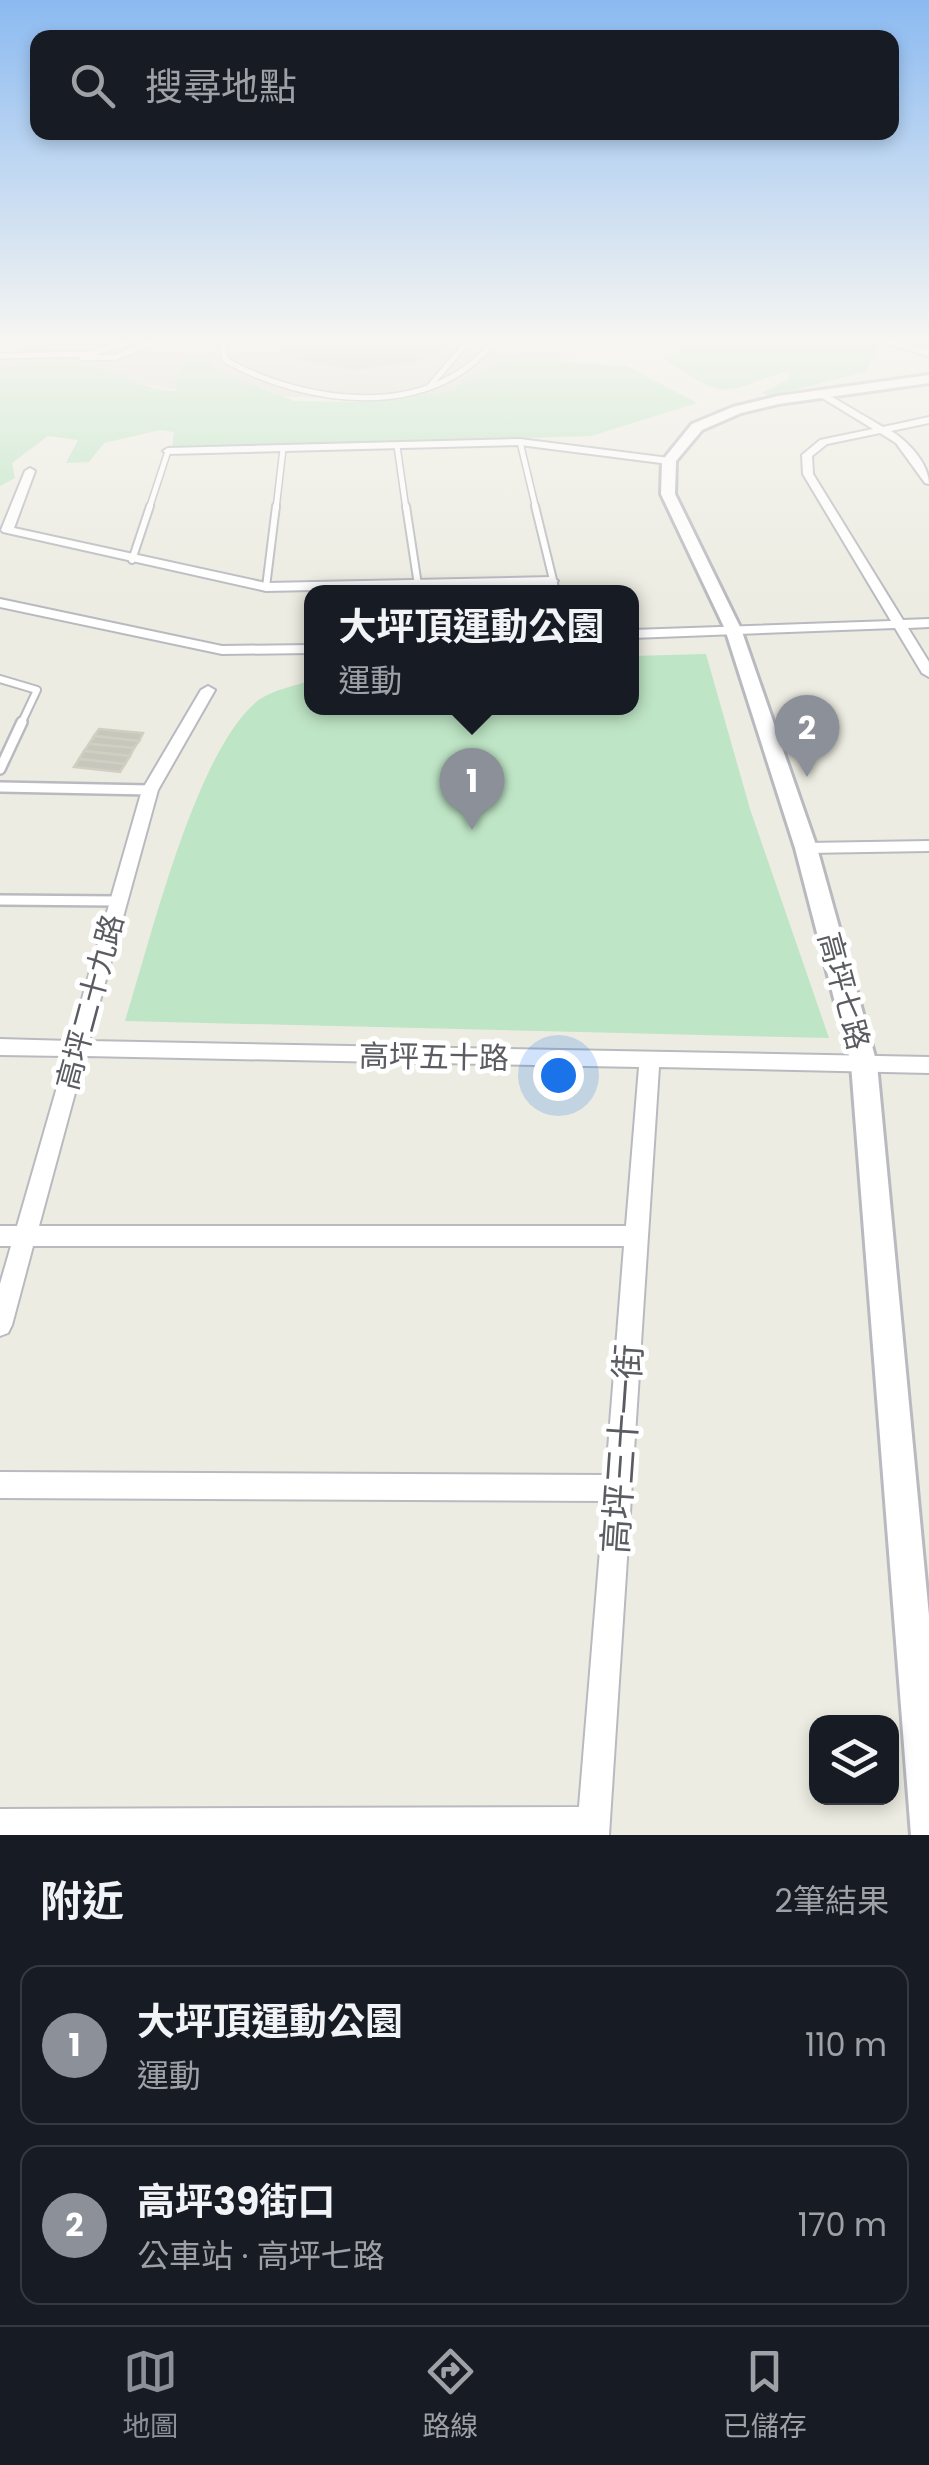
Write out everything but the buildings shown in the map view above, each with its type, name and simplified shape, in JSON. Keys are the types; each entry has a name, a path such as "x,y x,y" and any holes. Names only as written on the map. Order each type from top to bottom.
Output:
{"street":[{"path":"168,450 520,442 669,461 698,427"},
{"path":"888,427 824,442 808,455 808,474 929,674"},
{"path":"879,428 900,441 929,481"},
{"path":"910,457 929,456"},
{"name":"高坪七路","path":"669,461 668,494 733,629 806,848 864,1064 929,1830"},
{"path":"30,471 7,530 266,587 304,586"},
{"path":"0,603 222,650 304,649"},
{"path":"639,634 929,624"},
{"name":"高坪二十九路","path":"0,1325 150,790 208,690"},
{"path":"806,848 929,846"},
{"name":"高坪五十路","path":"0,1047 929,1065"},
{"name":"高坪三十一街","path":"594,1829 649,1062"},
{"path":"0,1236 637,1236"},
{"path":"0,1485 620,1488"},
{"path":"0,1825 594,1829"}],"lane":[{"path":"520,442 554,585"},
{"path":"397,446 418,585"},
{"path":"132,560 168,450"},
{"path":"266,587 283,450"},
{"path":"0,679 37,690 0,769"},
{"path":"0,786 150,790"},
{"path":"0,900 117,901"}],"green space":[{"path":"0,427 621,427 591,436 172,448 174,432 160,430 104,443 89,462 66,463 78,440 48,436 12,463 15,478 0,486"},
{"path":"706,654 750,809 829,1038 125,1021 161,899 194,806 233,729 260,699 304,683 304,715 639,715 639,656"}],"place":[{"name":"高坪39街口","path":"807,777"},
{"name":"大坪頂運動公園","path":"472,830"}]}
